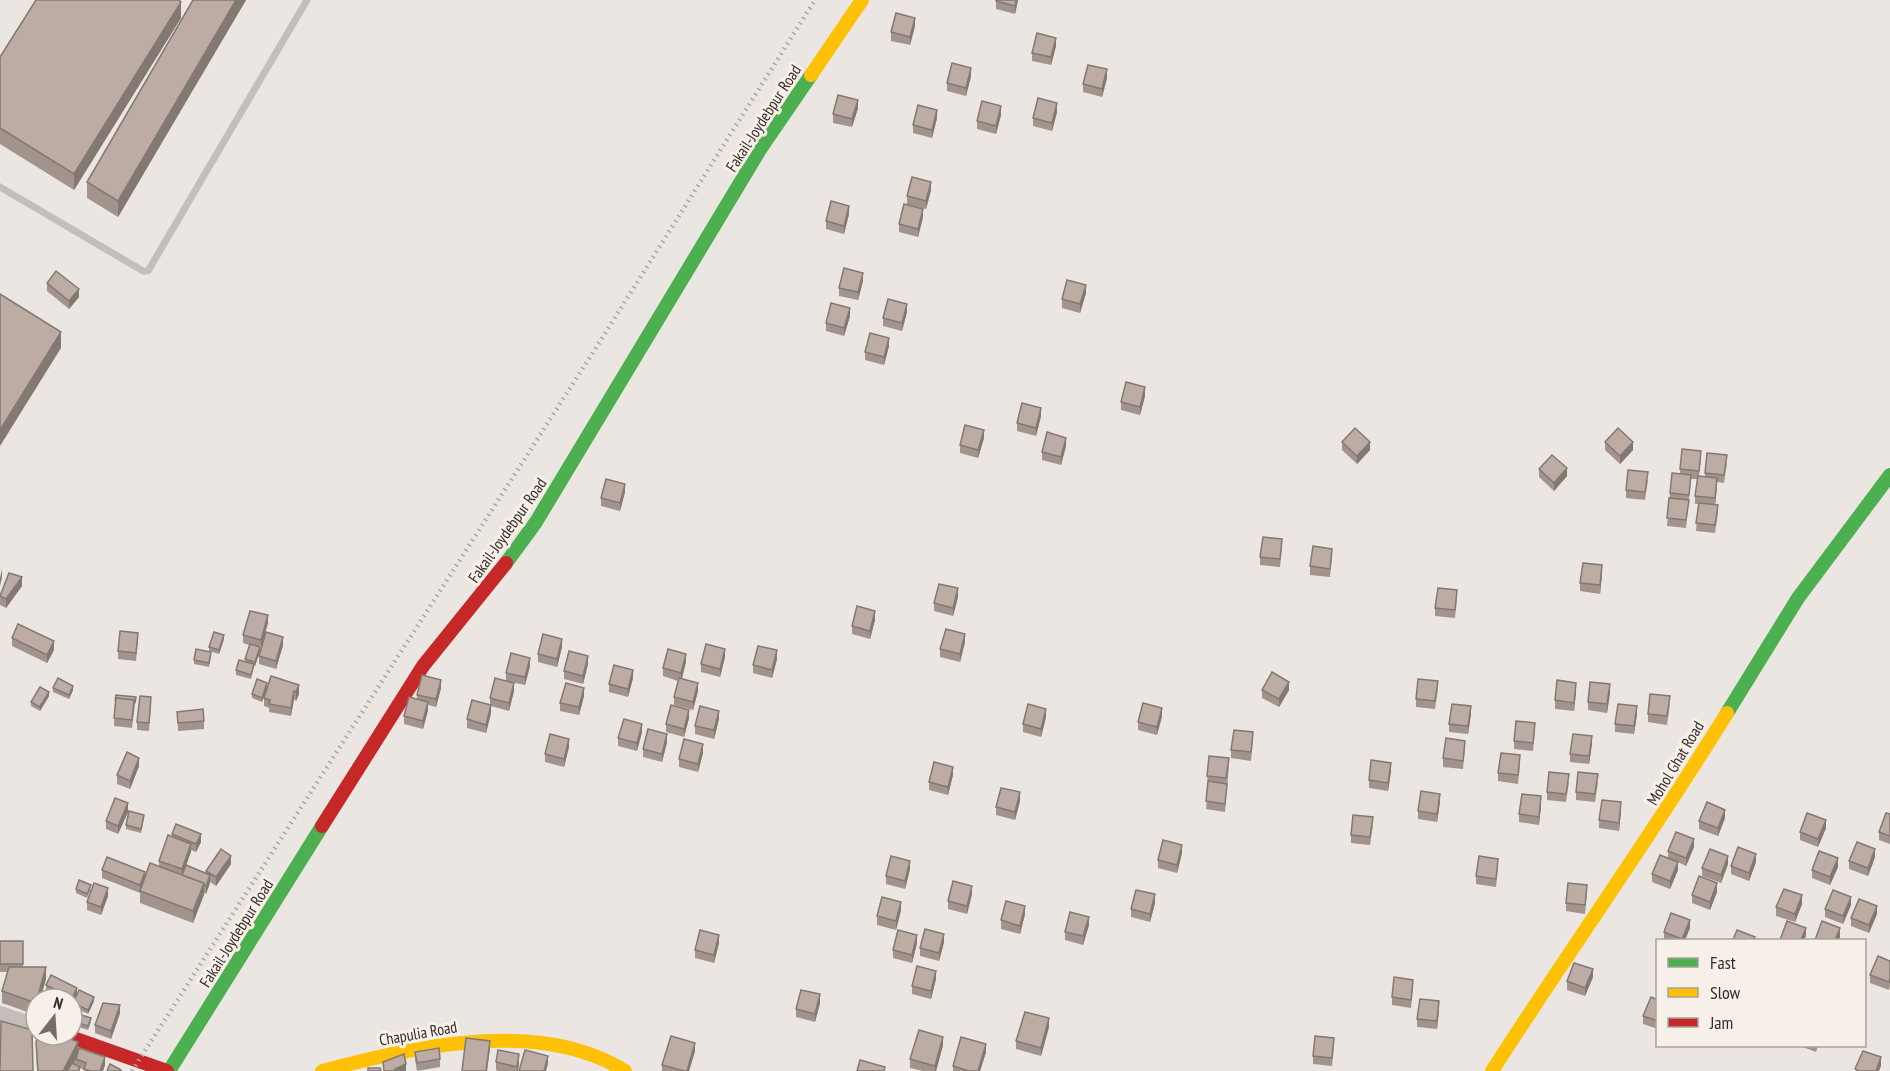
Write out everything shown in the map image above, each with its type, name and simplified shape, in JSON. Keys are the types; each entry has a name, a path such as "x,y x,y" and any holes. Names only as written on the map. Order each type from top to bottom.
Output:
{"street":[{"name":"Fakail-Joydebpur Road","path":"168,1071 423,666 494,581 536,522 761,148 862,0"},
{"name":"Mohol Ghat Road","path":"1492,1071 1566,955 1668,808 1798,598 1890,476"},
{"path":"0,1012 24,1021"},
{"name":"Chapulia Road","path":"322,1071 442,1042 490,1040 548,1045 586,1054 625,1071"},
{"path":"84,1042 168,1071"}],"lane":[{"path":"0,187 143,271 148,271 307,0"}],"building":[{"path":"36,0 179,0 181,2 74,174 0,128 0,57"},
{"path":"193,0 236,0 118,201 87,182"},
{"path":"996,0 1016,0 1015,6"},
{"path":"896,13 915,18 910,37 891,32"},
{"path":"1037,33 1056,38 1051,57 1032,53"},
{"path":"952,63 971,68 966,88 947,83"},
{"path":"1088,65 1107,69 1102,89 1083,84"},
{"path":"838,95 858,100 852,119 833,114"},
{"path":"1038,98 1057,103 1052,123 1033,118"},
{"path":"982,101 1001,106 996,126 977,121"},
{"path":"918,105 937,110 932,130 913,125"},
{"path":"912,177 931,182 926,201 907,196"},
{"path":"831,201 849,206 844,226 826,221"},
{"path":"904,204 923,209 918,229 899,224"},
{"path":"844,268 863,273 858,292 839,288"},
{"path":"56,271 79,289 69,301 47,283"},
{"path":"1067,280 1086,285 1080,304 1062,299"},
{"path":"0,294 61,332 0,430"},
{"path":"888,299 907,304 902,323 883,318"},
{"path":"831,303 850,308 844,328 826,323"},
{"path":"870,333 889,338 884,357 865,352"},
{"path":"1126,382 1145,387 1140,407 1121,402"},
{"path":"1022,403 1041,408 1036,428 1017,423"},
{"path":"965,425 984,430 978,450 960,445"},
{"path":"1355,428 1370,442 1357,456 1342,442"},
{"path":"1618,428 1633,442 1620,456 1605,442"},
{"path":"1047,432 1066,438 1061,457 1042,452"},
{"path":"1682,449 1701,451 1699,471 1680,469"},
{"path":"1707,453 1727,455 1724,475 1705,473"},
{"path":"1552,455 1567,468 1554,483 1539,469"},
{"path":"1628,470 1648,472 1645,492 1626,490"},
{"path":"1672,473 1691,475 1689,495 1670,493"},
{"path":"1698,476 1717,478 1715,498 1695,496"},
{"path":"606,479 625,484 620,503 601,498"},
{"path":"1669,498 1689,500 1686,520 1667,518"},
{"path":"1699,503 1718,505 1715,525 1696,523"},
{"path":"1263,537 1282,539 1280,559 1260,557"},
{"path":"1313,546 1332,549 1330,569 1310,566"},
{"path":"1583,563 1602,565 1600,585 1580,583"},
{"path":"9,573 22,577 6,599 0,596"},
{"path":"939,584 958,588 953,608 934,603"},
{"path":"1438,588 1457,590 1455,610 1435,608"},
{"path":"857,606 875,611 870,631 852,626"},
{"path":"250,611 268,615 261,640 243,635"},
{"path":"18,624 54,641 47,655 12,638"},
{"path":"946,629 965,634 960,654 940,649"},
{"path":"120,631 138,633 136,653 118,651"},
{"path":"214,632 224,635 219,650 209,647"},
{"path":"266,632 283,637 276,661 259,656"},
{"path":"543,634 562,639 557,659 538,654"},
{"path":"250,644 260,647 255,662 245,659"},
{"path":"706,644 725,649 720,669 701,664"},
{"path":"758,646 777,650 772,670 753,665"},
{"path":"196,649 211,652 209,663 194,660"},
{"path":"668,649 686,654 681,673 663,668"},
{"path":"569,651 588,656 583,676 564,671"},
{"path":"511,653 530,658 525,677 506,673"},
{"path":"239,660 254,664 251,675 236,670"},
{"path":"614,665 633,670 628,689 609,684"},
{"path":"1272,672 1289,682 1279,699 1262,690"},
{"path":"422,675 441,680 436,699 417,695"},
{"path":"271,676 299,685 296,692 294,691 291,708 269,704 270,700 264,698"},
{"path":"58,678 73,686 69,695 53,688"},
{"path":"495,678 514,683 509,703 490,698"},
{"path":"679,678 698,683 693,702 674,697"},
{"path":"257,679 267,683 262,698 252,694"},
{"path":"1418,679 1438,681 1435,701 1416,699"},
{"path":"1557,680 1576,683 1574,703 1555,700"},
{"path":"1590,682 1610,684 1607,704 1588,702"},
{"path":"566,683 584,688 579,707 560,703"},
{"path":"40,687 49,692 40,707 31,702"},
{"path":"1650,694 1670,696 1667,716 1648,714"},
{"path":"116,695 136,697 135,703 134,700 116,698 115,701"},
{"path":"140,696 151,697 149,723 137,722"},
{"path":"409,697 428,702 423,721 404,716"},
{"path":"116,698 134,700 132,720 114,718"},
{"path":"472,700 491,705 486,725 467,719"},
{"path":"1143,703 1162,708 1157,727 1138,722"},
{"path":"1028,704 1046,709 1041,729 1023,724"},
{"path":"1452,704 1471,706 1468,726 1449,724"},
{"path":"1618,704 1637,706 1634,726 1615,724"},
{"path":"671,705 689,710 684,729 666,724"},
{"path":"700,706 719,711 714,730 695,726"},
{"path":"203,709 204,721 178,723 177,712"},
{"path":"624,719 642,724 637,743 618,738"},
{"path":"1516,721 1535,723 1533,743 1514,741"},
{"path":"648,729 667,734 662,754 643,749"},
{"path":"1234,730 1253,732 1251,752 1231,750"},
{"path":"550,734 569,739 564,759 545,754"},
{"path":"1573,734 1592,736 1589,756 1570,754"},
{"path":"1446,738 1465,741 1463,761 1443,758"},
{"path":"684,739 703,744 698,764 679,759"},
{"path":"127,752 139,758 130,781 117,775"},
{"path":"1501,753 1520,755 1518,775 1498,773"},
{"path":"1209,756 1229,758 1226,778 1207,776"},
{"path":"1371,760 1391,763 1388,783 1369,780"},
{"path":"934,762 953,767 948,787 929,782"},
{"path":"1549,772 1569,774 1566,794 1547,792"},
{"path":"1578,772 1598,774 1595,794 1576,792"},
{"path":"1208,781 1227,784 1225,804 1206,801"},
{"path":"1001,788 1020,792 1015,812 996,807"},
{"path":"1421,791 1440,794 1437,814 1418,811"},
{"path":"1522,794 1541,796 1539,817 1519,814"},
{"path":"115,798 128,803 118,826 106,821"},
{"path":"1602,800 1621,802 1619,823 1599,820"},
{"path":"1707,802 1725,810 1718,828 1699,821"},
{"path":"129,811 144,815 141,829 126,825"},
{"path":"1807,813 1826,820 1818,839 1800,832"},
{"path":"1886,813 1890,814 1890,836 1879,832"},
{"path":"1353,815 1373,817 1370,837 1351,835"},
{"path":"176,824 201,834 196,844 172,834"},
{"path":"1676,832 1694,839 1686,858 1668,851"},
{"path":"168,835 191,844 182,869 159,861"},
{"path":"1163,840 1182,845 1177,865 1158,860"},
{"path":"1857,842 1875,849 1868,868 1849,861"},
{"path":"1738,847 1756,854 1749,873 1731,866"},
{"path":"221,849 231,856 216,877 206,871"},
{"path":"1710,849 1728,856 1721,875 1702,868"},
{"path":"1819,851 1838,858 1830,877 1812,870"},
{"path":"1660,855 1678,862 1670,881 1652,874"},
{"path":"891,856 910,861 905,881 886,876"},
{"path":"1479,856 1498,859 1496,879 1476,876"},
{"path":"107,857 145,872 140,885 102,870"},
{"path":"150,863 204,883 193,911 140,891"},
{"path":"186,865 210,875 206,886 204,883 182,875"},
{"path":"1699,876 1717,883 1710,902 1692,895"},
{"path":"79,880 91,885 87,894 76,889"},
{"path":"953,881 972,886 967,906 948,901"},
{"path":"94,883 108,888 101,907 87,902"},
{"path":"1568,883 1587,885 1585,905 1566,903"},
{"path":"1784,889 1802,895 1795,914 1776,907"},
{"path":"1136,890 1155,894 1150,914 1131,909"},
{"path":"1833,890 1851,897 1843,916 1825,909"},
{"path":"882,897 901,902 896,921 877,916"},
{"path":"1859,899 1877,906 1869,925 1851,918"},
{"path":"1006,901 1025,906 1020,926 1001,920"},
{"path":"1070,912 1089,917 1083,936 1065,932"},
{"path":"1671,913 1690,920 1682,939 1664,932"},
{"path":"1787,921 1806,928 1801,939 1780,939"},
{"path":"1822,921 1840,928 1835,939 1815,939"},
{"path":"925,929 944,934 939,953 920,948"},
{"path":"700,930 719,935 714,955 695,950"},
{"path":"898,930 917,935 912,955 893,950"},
{"path":"1737,930 1755,937 1754,939 1733,939"},
{"path":"0,941 23,941 23,964 0,964"},
{"path":"1878,956 1890,961 1889,982 1870,975"},
{"path":"1574,963 1593,969 1585,988 1567,981"},
{"path":"917,966 936,971 931,991 912,986"},
{"path":"9,967 46,967 40,987 24,987 24,999 2,991"},
{"path":"51,975 75,987 50,987 46,985"},
{"path":"1394,977 1413,980 1411,1000 1392,997"},
{"path":"801,990 820,994 815,1014 796,1009"},
{"path":"84,992 94,997 88,1010 84,1008"},
{"path":"1651,997 1656,999 1656,1020 1643,1016"},
{"path":"1420,999 1439,1001 1437,1021 1417,1019"},
{"path":"103,1003 120,1005 111,1031 95,1025"},
{"path":"1025,1012 1049,1018 1041,1048 1016,1041"},
{"path":"84,1016 91,1018 88,1026 84,1025"},
{"path":"1,1021 24,1028 24,1047 32,1047 33,1071 0,1071"},
{"path":"919,1030 943,1037 935,1066 910,1059"},
{"path":"671,1036 695,1043 687,1071 662,1065"},
{"path":"1315,1036 1334,1038 1332,1058 1313,1056"},
{"path":"961,1037 986,1044 978,1071 953,1066"},
{"path":"466,1038 490,1041 486,1071 462,1071"},
{"path":"36,1047 75,1047 63,1071 38,1071"},
{"path":"79,1048 105,1057 100,1071 84,1069 86,1063 76,1059"},
{"path":"439,1048 440,1059 417,1063 415,1052"},
{"path":"498,1050 519,1054 517,1067 496,1062"},
{"path":"525,1050 548,1056 544,1071 519,1071"},
{"path":"1863,1051 1881,1057 1876,1071 1855,1069"},
{"path":"404,1054 406,1064 395,1071 384,1071 383,1062"},
{"path":"860,1060 885,1067 884,1071 857,1071"},
{"path":"72,1063 80,1067 78,1071 67,1071"},
{"path":"110,1064 121,1070 121,1071 107,1071"},
{"path":"368,1068 380,1068 381,1071 368,1071"}],"railway":[{"path":"132,1071 599,343 815,0"}],"traffic: fast":[{"path":"506,563 536,522 761,148 811,75"},
{"path":"1727,713 1798,598 1890,475"},
{"path":"169,1071 322,826"}],"traffic: slow":[{"path":"811,75 862,0"},
{"path":"1492,1071 1727,713"},
{"path":"322,1071 435,1046 515,1041 554,1045 591,1055 625,1071"}],"traffic: jam":[{"path":"322,826 423,666 506,563"},
{"path":"84,1042 167,1071"}]}
